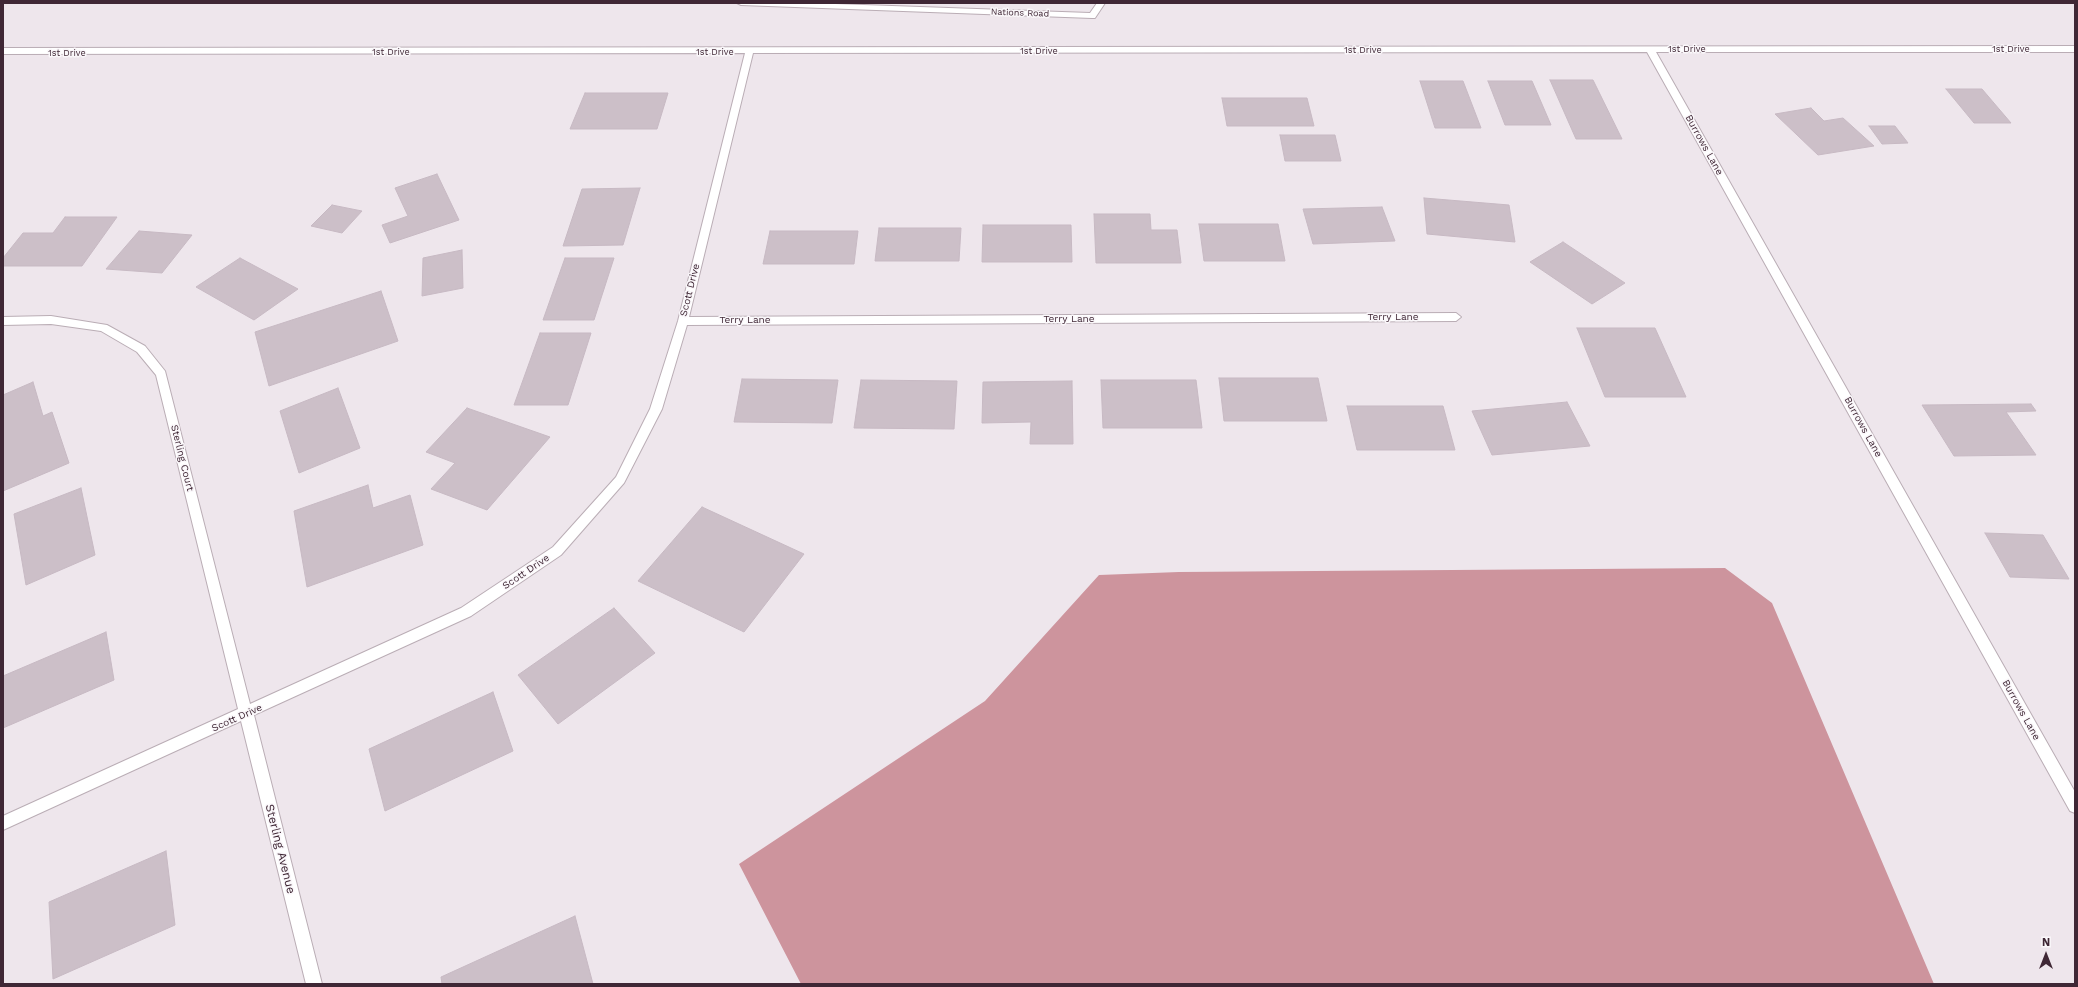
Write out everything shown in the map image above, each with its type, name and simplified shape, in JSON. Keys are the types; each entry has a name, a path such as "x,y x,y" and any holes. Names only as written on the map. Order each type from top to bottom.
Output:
{"street":[{"name":"Nations Road","path":"741,3 1092,16 1101,3"},
{"name":"Burrows Lane","path":"1650,49 2075,806"},
{"name":"1st Drive","path":"3,52 2075,49"},
{"name":"Scott Drive","path":"3,823 247,714 466,612 557,551 620,480 656,409 683,321 749,52"},
{"name":"Terry Lane","path":"683,321 1456,317"},
{"name":"Sterling Court","path":"3,321 51,320 103,328 141,349 161,374 247,714"},
{"name":"Sterling Avenue","path":"247,714 314,984"}],"shaded area":[{"path":"1725,568 1772,603 1934,984 801,984 739,864 985,701 1099,575 1179,572"}],"building":[{"path":"1550,80 1593,80 1622,139 1576,139"},
{"path":"1420,81 1463,81 1481,128 1435,128"},
{"path":"1488,81 1532,81 1551,125 1505,125"},
{"path":"1946,89 1982,89 2011,123 1974,123"},
{"path":"585,93 668,93 657,129 570,129"},
{"path":"1222,98 1307,98 1314,126 1227,126"},
{"path":"1811,108 1824,121 1843,118 1874,146 1818,155 1775,114"},
{"path":"1869,126 1895,126 1908,143 1882,144"},
{"path":"1280,135 1335,135 1341,161 1285,161"},
{"path":"437,174 459,220 390,243 382,225 408,216 395,188"},
{"path":"640,188 623,245 563,246 582,189"},
{"path":"1424,198 1509,205 1515,242 1427,234"},
{"path":"332,205 362,211 342,233 311,226"},
{"path":"1382,207 1395,241 1313,244 1303,209"},
{"path":"1094,214 1150,214 1151,230 1177,230 1181,263 1096,263"},
{"path":"65,217 117,217 82,266 3,266 3,258 23,233 53,233"},
{"path":"1199,224 1278,224 1285,261 1204,261"},
{"path":"983,225 1071,225 1072,262 982,262"},
{"path":"879,228 961,228 959,261 875,261"},
{"path":"139,231 192,235 162,273 106,269"},
{"path":"770,231 858,231 854,264 763,264"},
{"path":"1563,242 1625,283 1592,304 1530,262"},
{"path":"462,250 463,288 422,296 423,258"},
{"path":"240,258 298,289 254,320 196,287"},
{"path":"565,258 614,258 594,320 543,320"},
{"path":"381,291 398,341 269,386 255,332"},
{"path":"1577,328 1655,328 1686,397 1605,397"},
{"path":"540,333 591,333 568,405 514,405"},
{"path":"1219,378 1318,378 1327,421 1224,421"},
{"path":"742,379 838,380 832,423 734,422"},
{"path":"861,380 957,381 954,429 854,428"},
{"path":"1101,380 1196,380 1202,428 1103,428"},
{"path":"1072,381 1073,444 1030,444 1031,422 982,423 983,382"},
{"path":"33,382 43,416 52,412 69,463 3,491 3,395"},
{"path":"338,388 360,448 299,473 280,411"},
{"path":"1567,402 1590,446 1492,455 1472,411"},
{"path":"2031,404 2036,411 2006,412 2036,455 1954,456 1922,405"},
{"path":"1347,406 1443,406 1455,450 1357,450"},
{"path":"467,408 550,437 487,510 431,489 455,463 426,452"},
{"path":"368,485 373,508 410,495 423,545 307,587 294,511"},
{"path":"81,488 95,555 26,585 14,514"},
{"path":"702,507 804,554 744,632 638,581"},
{"path":"1985,533 2043,535 2069,579 2010,577"},
{"path":"614,608 655,653 558,724 518,675"},
{"path":"106,632 114,680 3,728 3,676"},
{"path":"493,692 513,751 385,811 369,749"},
{"path":"166,851 175,925 53,979 49,902"},
{"path":"575,916 593,984 442,984 441,977"}]}
